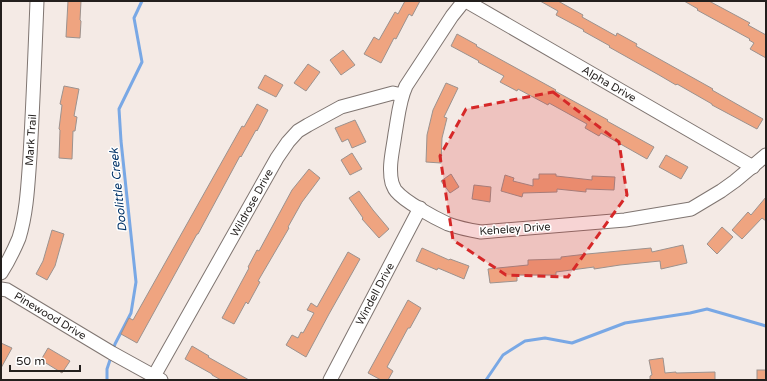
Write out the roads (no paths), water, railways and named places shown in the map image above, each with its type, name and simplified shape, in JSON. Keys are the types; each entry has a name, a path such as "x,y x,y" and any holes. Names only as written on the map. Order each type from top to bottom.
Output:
{"street":[{"name":"Mark Trail","path":"1,273 12,254 23,224 27,195 32,131 38,1"},
{"name":"Keheley Drive","path":"465,1 452,16 406,86 402,95 391,163 391,178 395,190 405,199 436,218 464,229 481,232 625,220 691,209 721,191 753,167 766,155"},
{"name":"Alpha Drive","path":"465,1 753,167"},
{"name":"Wildrose Drive","path":"158,378 277,158 288,142 298,131 341,107 393,93 402,95"},
{"name":"Windell Drive","path":"330,380 420,208"},
{"name":"Pinewood Drive","path":"1,289 7,290 112,353 158,378"}],"waterway":[{"name":"Doolittle Creek","path":"113,350 131,313 136,282 119,109 142,62 134,18 142,1"},
{"path":"486,380 503,355 525,341 545,338 572,343 625,323 707,309 766,326"},
{"name":"Doolittle Creek","path":"107,380 107,369 111,357"}]}
